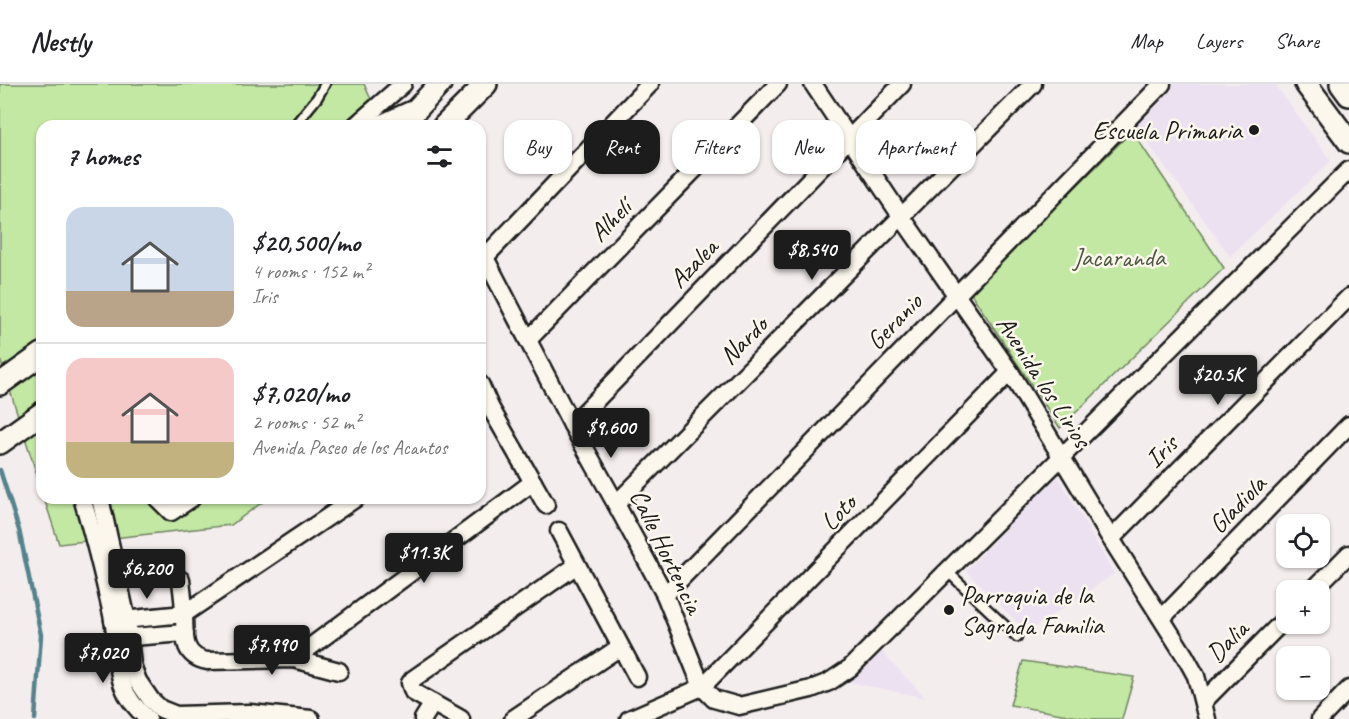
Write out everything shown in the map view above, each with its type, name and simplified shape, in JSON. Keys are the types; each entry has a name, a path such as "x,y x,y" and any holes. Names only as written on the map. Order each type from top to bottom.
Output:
{"street":[{"path":"362,120 403,84"},
{"path":"406,119 440,84"},
{"path":"450,120 486,84"},
{"path":"486,249 650,84"},
{"name":"Alhelí","path":"528,340 778,84"},
{"name":"Avenida los Lirios","path":"813,84 901,216 1010,372 1063,457 1196,676 1208,719"},
{"name":"Azalea","path":"572,425 902,84"},
{"name":"Nardo","path":"616,504 1033,84"},
{"name":"Geranio","path":"664,595 1162,84"},
{"path":"1306,84 1349,142"},
{"path":"1341,84 1349,95"},
{"path":"630,719 702,687 714,699 739,706 811,689 830,682 850,668 1349,170"},
{"name":"Calle Hortencia","path":"486,261 664,595 702,687"},
{"name":"Iris","path":"1111,539 1349,297"},
{"path":"7,379 36,358"},
{"name":"Loto","path":"702,687 1010,372"},
{"path":"486,412 546,505"},
{"path":"0,443 36,418"},
{"name":"Gladiola","path":"1162,618 1349,425"},
{"path":"294,659 533,482"},
{"path":"84,504 120,620"},
{"path":"106,504 121,637 138,681 164,716 250,713 311,719"},
{"path":"163,504 171,512 183,504"},
{"path":"120,620 184,614 347,504"},
{"path":"559,531 638,677"},
{"path":"1323,580 1349,554"},
{"path":"452,717 413,692 410,683 413,679 577,565"},
{"path":"181,580 184,633 188,648 194,656 200,659 294,659 339,671"},
{"name":"Dalia","path":"1204,701 1276,628"},
{"path":"121,637 184,633"},
{"path":"513,719 620,647"},
{"path":"1320,719 1349,689"},
{"path":"423,719 433,703"}],"lane":[{"path":"299,120 325,84"},
{"path":"948,572 1017,637"}],"shaded area":[{"path":"1174,84 1275,84 1331,161 1230,256 1134,124"},
{"path":"1057,474 1114,574 1027,632 966,571"},
{"path":"876,646 926,698 839,680"}],"green space":[{"path":"0,84 364,84 380,120 36,120 36,472 0,359"},
{"name":"Jacaranda","path":"1132,131 1224,268 1060,428 970,292"},
{"path":"46,504 260,504 231,525 59,544"},
{"path":"1023,661 1134,677 1122,719 1090,719 1010,705"}],"waterway":[{"path":"0,470 19,530 41,635 35,719"}],"place":[{"name":"Escuela Primaria","path":"1254,130"},
{"name":"Parroquia de la Sagrada Familia","path":"949,610"}]}
